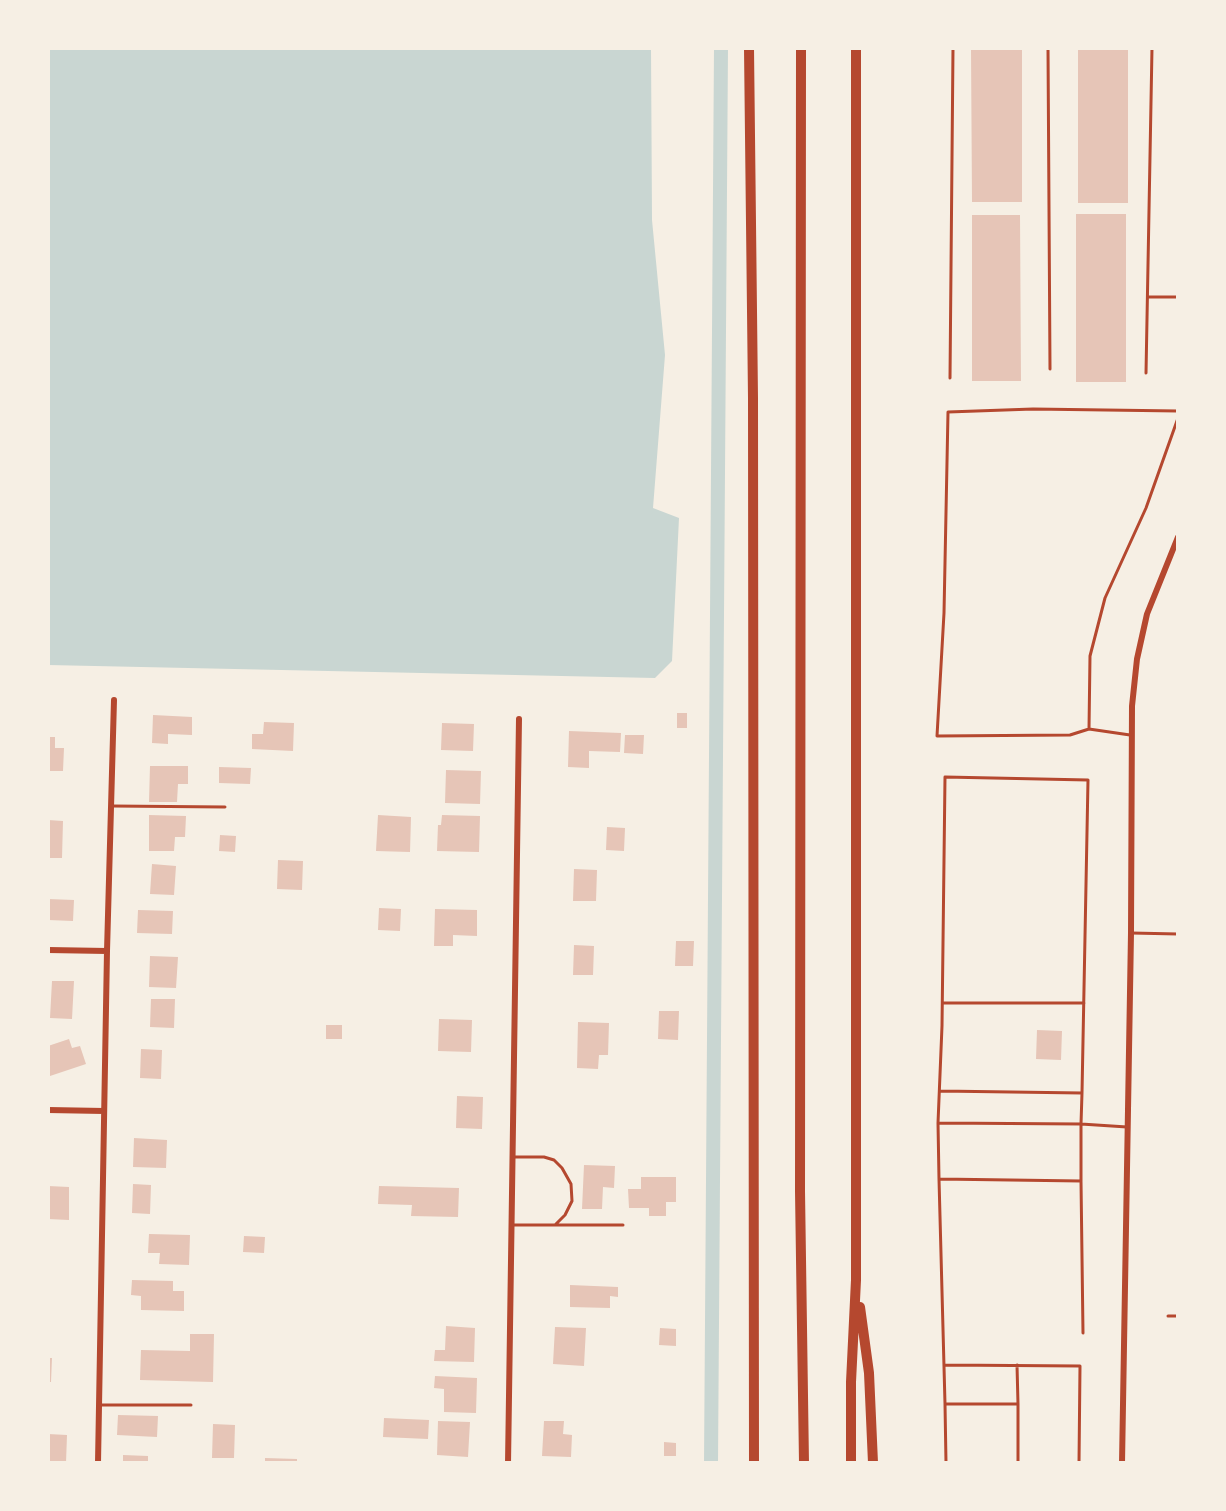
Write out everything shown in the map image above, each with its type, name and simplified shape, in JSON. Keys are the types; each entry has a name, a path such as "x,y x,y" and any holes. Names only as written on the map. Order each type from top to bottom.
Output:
{"highway":[{"path":"749,48 753,398 754,1463"},
{"path":"801,48 800,1191 804,1463"},
{"path":"851,1463 851,1382 856,1280 856,48"},
{"path":"856,1280 869,1372 873,1463"}],"street":[{"path":"1122,1463 1131,933 1132,706 1137,659 1147,614 1178,537"},
{"path":"98,1463 114,700"},
{"path":"508,1463 519,719"},
{"path":"48,950 107,951"},
{"path":"48,1110 104,1111"}],"lane":[{"path":"950,378 953,48"},
{"path":"1048,48 1050,369"},
{"path":"1146,373 1152,48"},
{"path":"1148,297 1178,297"},
{"path":"1132,735 1089,729 1070,735 937,736 944,613 948,412 1033,409 1178,411"},
{"path":"1089,729 1090,656 1105,598 1146,508 1178,418"},
{"path":"945,1463 938,1123 943,1002 945,777 1088,780 1081,1124 1083,1333"},
{"path":"110,806 225,807"},
{"path":"1131,933 1178,934"},
{"path":"943,1002 1084,1003"},
{"path":"940,1091 1082,1093"},
{"path":"938,1123 1081,1124 1128,1127"},
{"path":"512,1157 544,1157 554,1160 562,1168 571,1184 572,1201 565,1215 555,1225"},
{"path":"939,1179 1081,1181"},
{"path":"511,1225 623,1225"},
{"path":"1168,1316 1178,1316"},
{"path":"944,1365 1080,1366 1079,1463"},
{"path":"1017,1365 1018,1463"},
{"path":"945,1404 1018,1404"},
{"path":"98,1405 191,1405"}],"shaded area":[{"path":"48,48 651,48 652,220 665,355 653,508 679,518 672,661 655,678 48,665"}],"building":[{"path":"971,48 1022,48 1022,202 972,202"},
{"path":"1078,48 1128,48 1128,203 1078,203"},
{"path":"1076,214 1126,214 1126,382 1076,382"},
{"path":"972,215 1020,215 1021,381 972,381"},
{"path":"677,713 687,713 687,728 677,728"},
{"path":"153,715 192,717 192,735 168,734 168,744 152,743"},
{"path":"264,722 294,723 293,751 252,749 252,734 263,734"},
{"path":"442,723 474,724 473,751 441,750"},
{"path":"569,731 621,733 620,752 589,751 589,768 568,767"},
{"path":"625,735 644,735 643,754 624,753"},
{"path":"48,737 55,737 55,748 64,748 63,771 48,771"},
{"path":"150,766 188,766 188,784 178,784 177,802 149,802"},
{"path":"219,767 251,768 250,784 219,783"},
{"path":"446,770 481,771 480,804 445,803"},
{"path":"149,815 186,816 185,837 175,837 174,851 149,851"},
{"path":"378,815 411,817 410,852 376,851"},
{"path":"442,815 480,816 479,852 437,851 438,825 441,825"},
{"path":"48,820 63,821 62,858 48,858"},
{"path":"607,827 625,828 624,851 606,850"},
{"path":"220,835 236,836 235,852 219,851"},
{"path":"278,860 303,861 302,890 277,889"},
{"path":"152,864 176,866 174,895 150,894"},
{"path":"574,869 597,870 596,901 573,901"},
{"path":"48,899 74,900 73,921 48,920"},
{"path":"379,908 401,909 400,931 378,930"},
{"path":"435,909 477,910 477,936 453,935 453,946 434,946"},
{"path":"138,910 173,911 172,934 137,933"},
{"path":"676,941 694,941 693,966 675,966"},
{"path":"574,945 594,946 593,975 573,975"},
{"path":"150,956 178,957 176,988 149,987"},
{"path":"52,981 74,981 72,1019 50,1018"},
{"path":"151,999 175,999 174,1028 150,1027"},
{"path":"659,1011 679,1011 678,1040 658,1039"},
{"path":"439,1019 472,1020 471,1052 438,1051"},
{"path":"578,1022 609,1023 608,1055 599,1055 598,1069 577,1068"},
{"path":"326,1025 342,1025 342,1039 326,1039"},
{"path":"1037,1030 1062,1031 1061,1060 1036,1059"},
{"path":"69,1039 72,1048 80,1046 86,1064 50,1076 48,1046"},
{"path":"141,1049 162,1050 161,1079 140,1078"},
{"path":"457,1096 483,1097 482,1129 456,1128"},
{"path":"134,1138 167,1140 166,1168 133,1167"},
{"path":"584,1165 615,1166 614,1188 603,1187 602,1209 582,1209"},
{"path":"641,1177 676,1177 676,1202 666,1202 666,1216 649,1216 649,1208 629,1208 628,1189 641,1189"},
{"path":"133,1184 151,1185 150,1214 132,1213"},
{"path":"48,1186 69,1187 69,1220 48,1219"},
{"path":"379,1186 459,1188 458,1217 411,1216 412,1205 378,1204"},
{"path":"149,1234 190,1235 189,1265 159,1264 160,1253 148,1253"},
{"path":"244,1236 265,1237 264,1253 243,1252"},
{"path":"132,1280 173,1281 173,1291 184,1291 184,1311 141,1310 141,1296 131,1295"},
{"path":"570,1285 618,1287 618,1297 610,1296 610,1308 570,1307"},
{"path":"446,1326 475,1328 474,1362 434,1361 435,1350 445,1350"},
{"path":"555,1327 586,1328 584,1366 553,1364"},
{"path":"660,1328 676,1329 676,1346 659,1345"},
{"path":"190,1334 214,1334 213,1382 140,1380 141,1350 190,1351"},
{"path":"48,1358 52,1358 51,1382 48,1382"},
{"path":"435,1376 477,1378 476,1413 444,1412 444,1389 434,1388"},
{"path":"118,1415 158,1416 157,1437 117,1435"},
{"path":"384,1418 429,1420 428,1439 383,1437"},
{"path":"438,1421 470,1422 468,1457 437,1455"},
{"path":"544,1421 564,1421 563,1434 572,1435 571,1457 542,1456"},
{"path":"213,1424 235,1425 234,1458 212,1458"},
{"path":"48,1434 67,1435 66,1463 48,1463"},
{"path":"664,1442 676,1443 676,1456 664,1456"},
{"path":"123,1455 148,1456 148,1463 123,1463"},
{"path":"265,1458 297,1459 297,1463 265,1463"}],"waterway":[{"path":"711,1463 721,48"}]}
